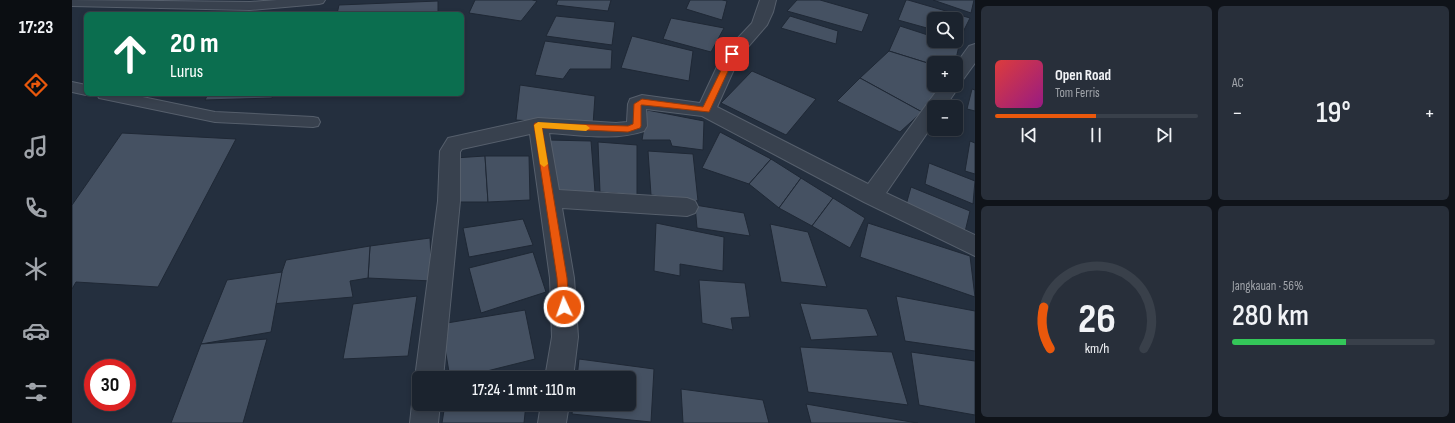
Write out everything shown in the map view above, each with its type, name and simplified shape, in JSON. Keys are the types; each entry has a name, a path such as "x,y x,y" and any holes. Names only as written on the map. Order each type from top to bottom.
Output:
{"street":[{"path":"706,110 732,54 759,25 765,12 768,0"},
{"path":"963,67 975,50"},
{"path":"430,371 449,201 450,151 455,143 538,125 628,129 637,126 637,104 642,102 706,110 872,196 975,246"},
{"path":"872,196 927,118"},
{"path":"538,125 562,278 565,337 560,371"},
{"path":"549,198 687,207"},
{"path":"424,423 425,411"},
{"path":"552,423 554,411"}],"lane":[{"path":"72,2 253,10 319,0"},
{"path":"72,87 84,90"},
{"path":"114,96 215,117 313,122"}],"building":[{"path":"475,0 537,1 521,21 469,13"},
{"path":"558,0 611,0 608,11 556,5"},
{"path":"690,0 727,1 722,20 686,9"},
{"path":"797,0 820,0 869,14 862,32 787,11"},
{"path":"906,0 949,12 927,12 927,28 898,20"},
{"path":"933,0 974,0 971,13"},
{"path":"438,1 438,12 337,12 339,5"},
{"path":"556,16 615,22 612,45 546,36"},
{"path":"790,16 838,31 836,44 781,28"},
{"path":"963,16 970,18 963,32"},
{"path":"671,18 724,28 711,52 663,39"},
{"path":"900,26 927,35 927,48 959,48 957,56 927,56 927,63 889,51"},
{"path":"632,36 693,51 689,81 621,68"},
{"path":"545,41 612,50 611,69 570,69 563,79 535,75"},
{"path":"889,51 927,63 927,92 937,92 931,100 927,100 927,105 922,112 860,78"},
{"path":"752,71 816,99 786,135 721,103"},
{"path":"860,78 922,112 900,132 837,101"},
{"path":"520,85 595,96 593,125 516,120"},
{"path":"972,89 975,90 975,111 967,109"},
{"path":"207,96 273,96 272,98 205,100"},
{"path":"647,110 704,121 703,150 672,146 670,140 642,140"},
{"path":"720,132 771,159 749,184 702,168"},
{"path":"122,133 236,139 158,287 76,282 72,289 72,205"},
{"path":"548,140 591,141 595,192 555,191"},
{"path":"970,141 975,143 975,174 965,171"},
{"path":"598,142 637,145 637,195 600,192"},
{"path":"648,151 693,154 698,201 651,195"},
{"path":"485,156 488,202 452,202 454,158"},
{"path":"485,156 529,156 530,200 488,202"},
{"path":"771,159 801,178 779,208 749,184"},
{"path":"929,163 975,181 973,204 925,184"},
{"path":"801,178 833,198 812,226 779,208"},
{"path":"911,187 970,211 964,236 906,205"},
{"path":"833,198 865,218 850,248 812,226"},
{"path":"695,205 744,213 750,236 697,228"},
{"path":"523,219 533,245 469,257 463,228"},
{"path":"656,223 724,237 723,271 680,264 680,276 654,271"},
{"path":"868,223 970,256 975,297 860,257"},
{"path":"770,224 808,232 827,287 781,282"},
{"path":"430,238 432,281 368,278 370,246"},
{"path":"370,246 368,278 350,281 353,297 271,304 286,260"},
{"path":"533,252 546,292 481,313 469,268"},
{"path":"282,272 271,332 201,344 227,280"},
{"path":"699,280 745,283 750,317 731,318 733,330 702,323"},
{"path":"417,296 408,356 343,359 353,304"},
{"path":"896,296 975,311 975,351 905,341"},
{"path":"800,303 867,309 878,336 811,340"},
{"path":"525,310 535,359 487,371 449,371 441,324"},
{"path":"267,339 243,423 171,423 201,344"},
{"path":"800,347 892,352 908,405 808,392"},
{"path":"911,352 975,361 975,415 919,405"},
{"path":"579,359 654,369 651,422 572,414 572,411 636,411 636,371 578,371"},
{"path":"681,389 763,400 769,423 683,423"},
{"path":"806,404 917,423 811,423"},
{"path":"444,411 525,411 524,423 442,423"}],"slow traffic":[{"path":"544,164 538,125 586,128"}],"route":[{"path":"564,307 562,278 538,125 616,130 628,129 637,126 637,104 642,102 706,110 732,54"}]}
